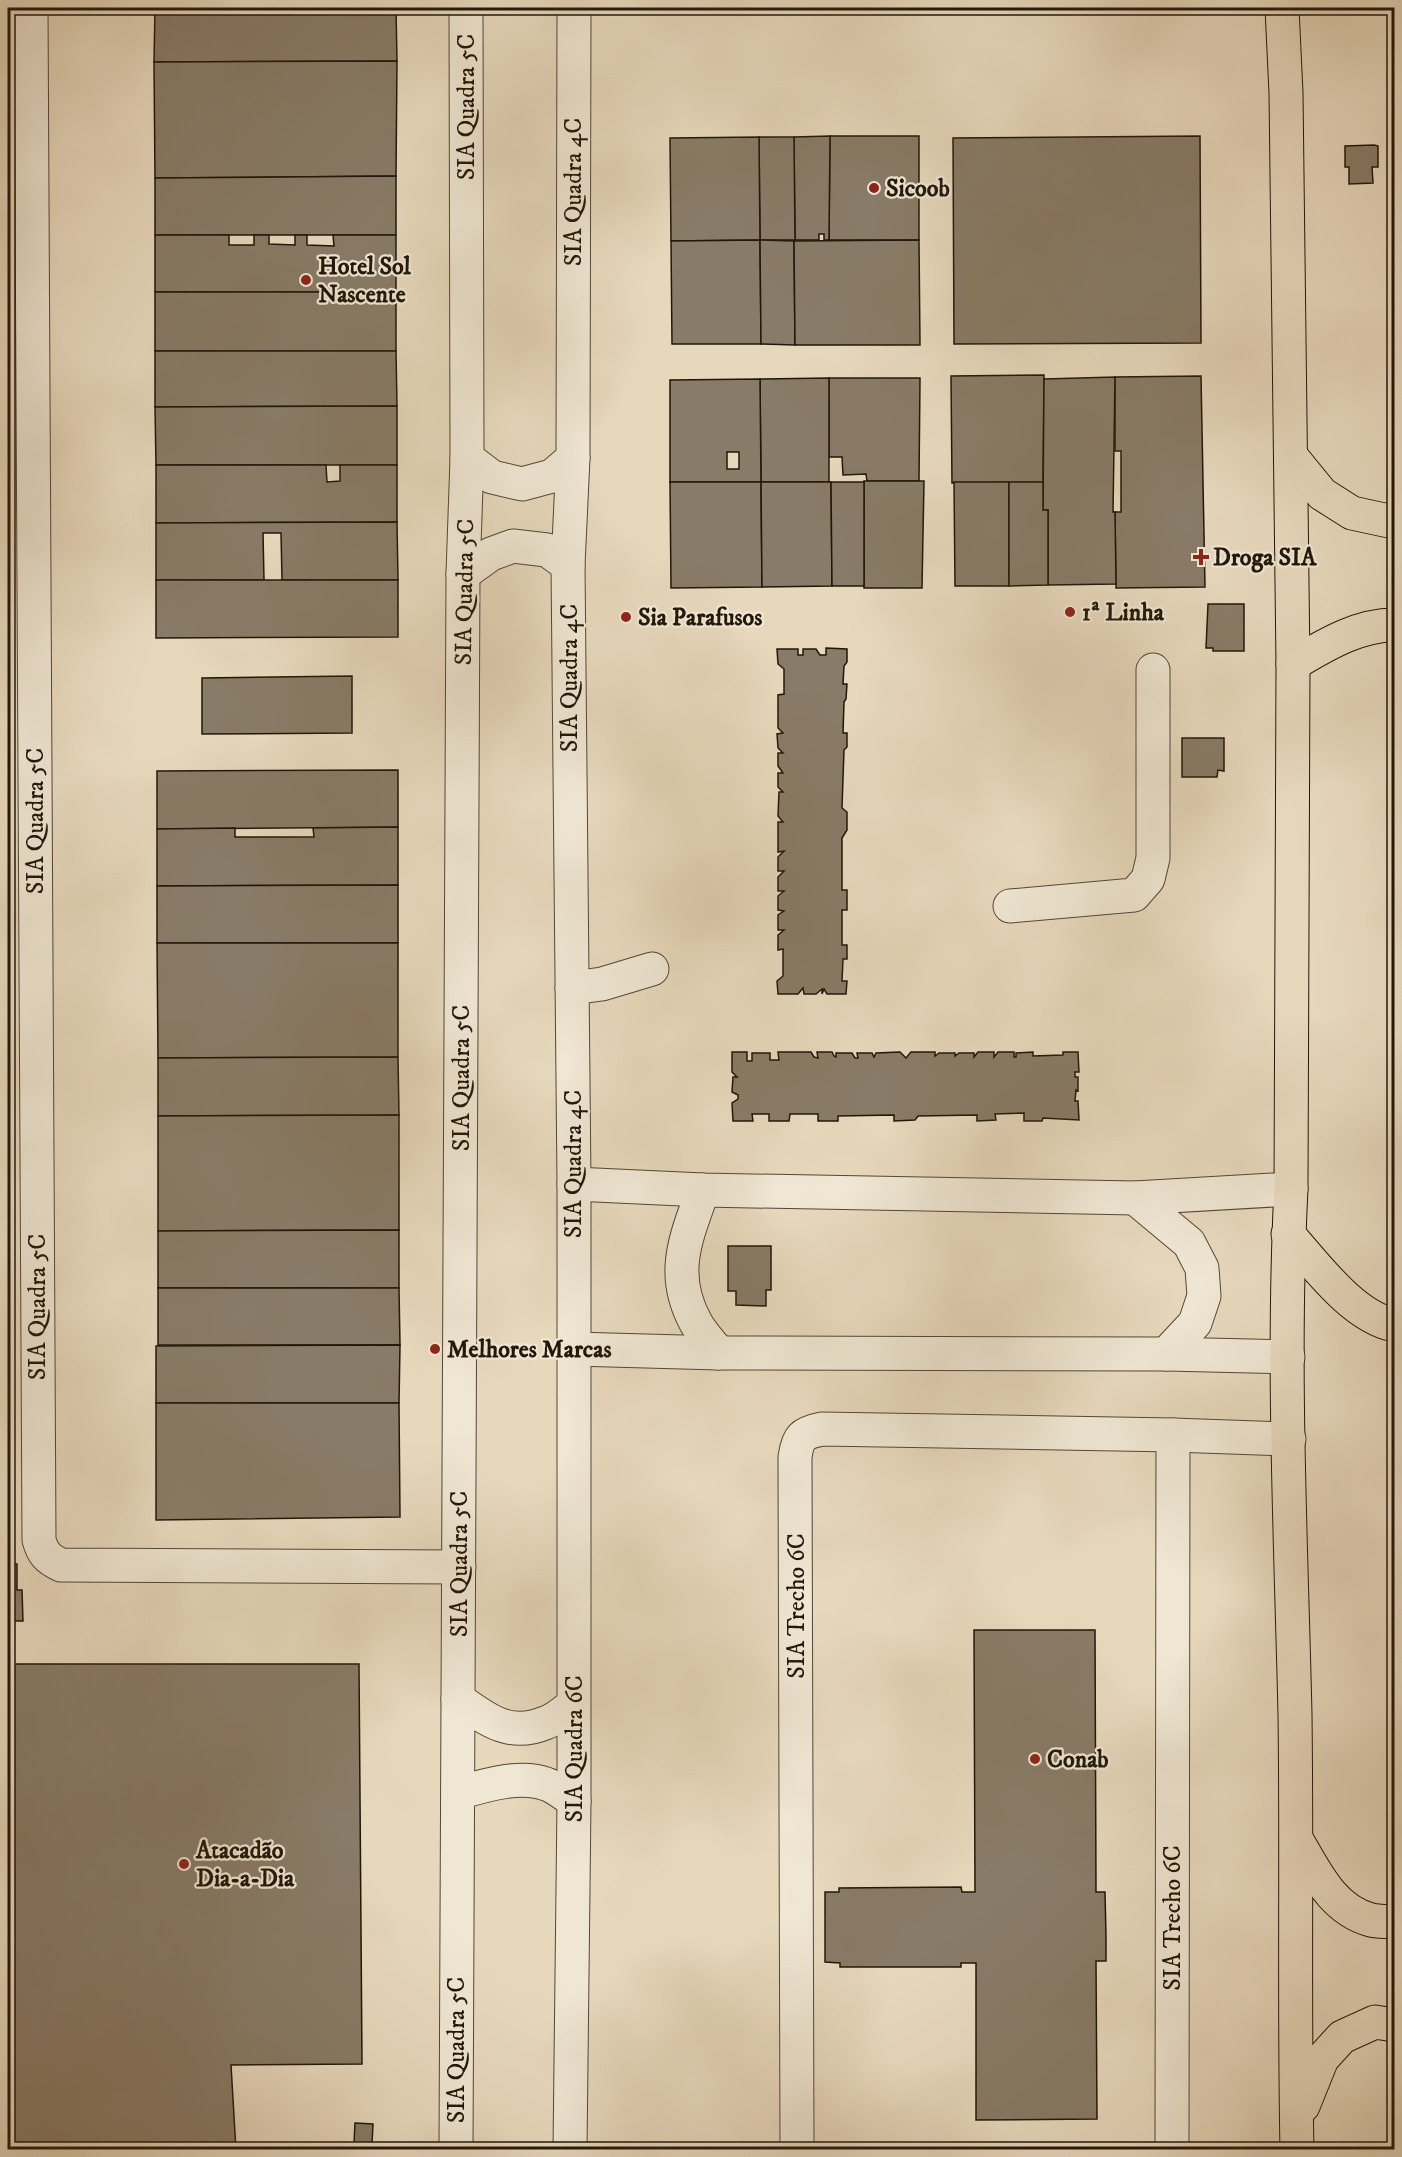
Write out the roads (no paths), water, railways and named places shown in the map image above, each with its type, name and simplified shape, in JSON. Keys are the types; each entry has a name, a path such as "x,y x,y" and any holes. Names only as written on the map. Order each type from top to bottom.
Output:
{"main road":[{"path":"1282,8 1287,93 1293,664 1288,1357 1297,1840 1297,2137"},
{"path":"1291,456 1322,494 1352,513 1389,520 1395,519"},
{"path":"1293,664 1339,638 1378,625 1395,625"},
{"path":"1288,1234 1324,1275 1363,1312 1395,1325"},
{"path":"1297,1840 1322,1884 1342,1906 1370,1920 1395,1922"},
{"path":"1297,2137 1322,2059 1342,2037 1375,2022 1395,2025"}],"street":[{"name":"SIA Quadra 5C","path":"31,8 39,1528 42,1551 48,1560 62,1565 459,1567"},
{"name":"SIA Quadra 5C","path":"456,2150 463,574 467,458 466,8"},
{"name":"SIA Quadra 4C","path":"573,1349 574,1184 568,565 573,458 574,8"},
{"path":"467,458 492,477 522,484 552,476 573,458"},
{"path":"463,574 491,554 513,546 547,550 568,565"},
{"path":"1010,906 1134,895 1148,879 1153,858 1153,670"},
{"path":"572,988 602,984 652,969"},
{"path":"574,1184 703,1190 1135,1198 1291,1189"},
{"path":"703,1190 687,1234 680,1268 685,1299 697,1325 719,1353"},
{"path":"1135,1198 1189,1243 1202,1268 1204,1296 1195,1323 1166,1354"},
{"path":"573,1349 719,1353 1166,1354 1288,1357"},
{"name":"SIA Quadra 6C","path":"570,2150 574,1801 573,1349"},
{"name":"SIA Trecho 6C","path":"797,2150 795,1457 797,1443 807,1432 822,1428 1289,1439"},
{"name":"SIA Trecho 6C","path":"1172,2150 1173,1435"},
{"path":"458,1699 491,1723 516,1729 546,1723 573,1705"},
{"path":"458,1793 493,1783 520,1780 546,1783 574,1801"}],"place":[{"name":"Sicoob","path":"874,188"},
{"name":"Hotel Sol Nascente","path":"306,280"},
{"name":"Droga SIA","path":"1201,557"},
{"name":"1ª Linha","path":"1070,612"},
{"name":"Sia Parafusos","path":"626,617"},
{"name":"Melhores Marcas","path":"435,1349"},
{"name":"Conab","path":"1035,1759"},
{"name":"Atacadão Dia-a-Dia","path":"184,1864"}]}
